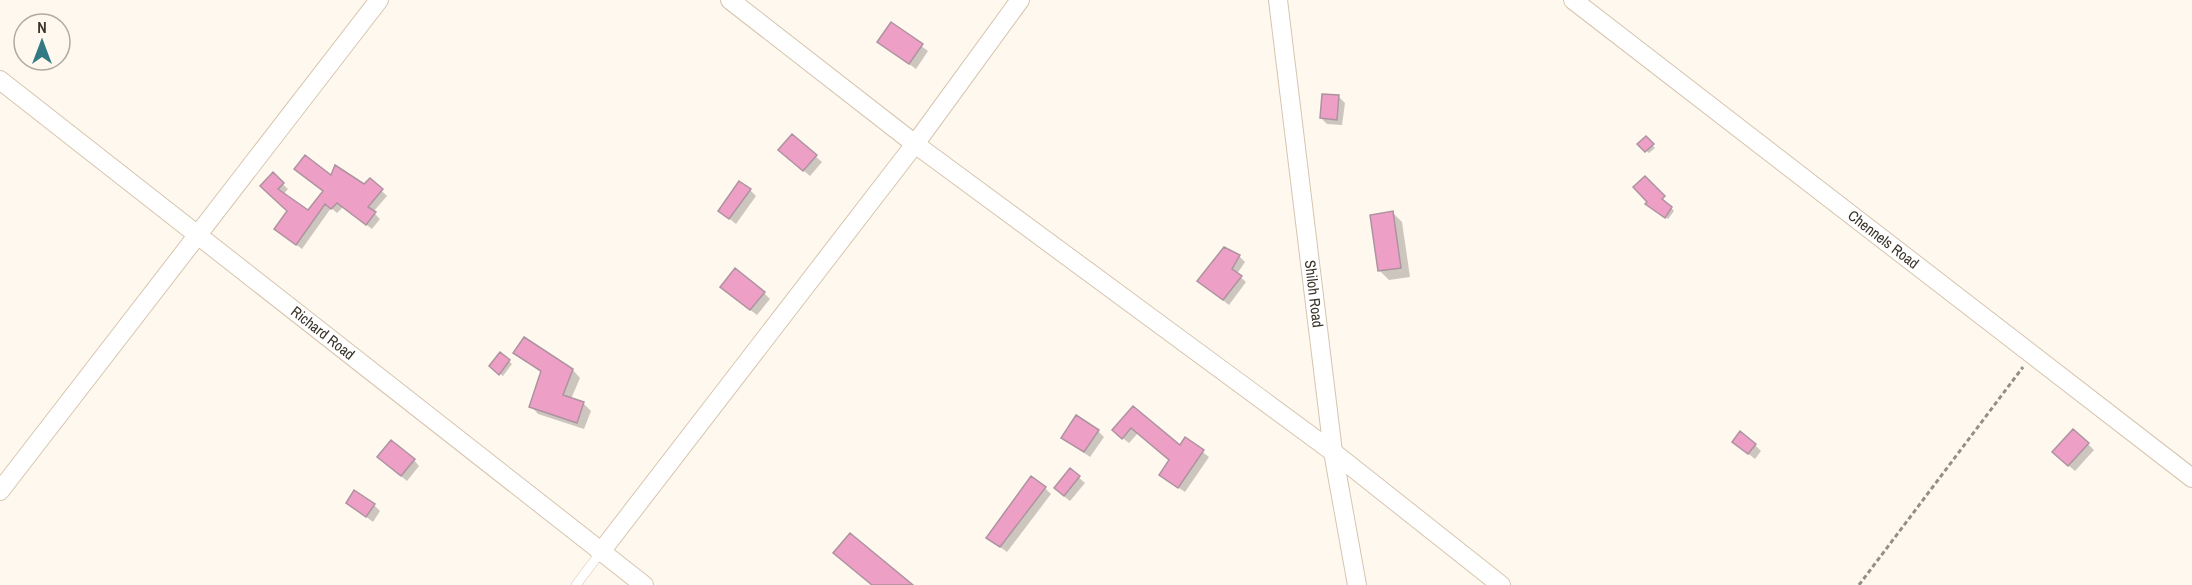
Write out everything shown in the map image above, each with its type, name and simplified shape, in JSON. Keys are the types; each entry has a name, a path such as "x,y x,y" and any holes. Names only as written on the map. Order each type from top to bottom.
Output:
{"street":[{"path":"0,491 198,238 379,0"},
{"path":"730,0 915,144 1333,452 1501,585"},
{"path":"600,553 915,144 1020,0"},
{"name":"Shiloh Road","path":"1278,0 1333,452 1357,585"},
{"name":"Chennels Road","path":"1573,0 2031,356 2192,478"},
{"name":"Richard Road","path":"0,80 198,238 644,585"}],"lane":[{"path":"576,585 600,553"}],"path":[{"path":"1859,585 2031,356"}],"building":[{"path":"891,22 923,44 909,64 877,42"},
{"path":"1322,94 1339,95 1337,120 1320,118"},
{"path":"792,134 817,155 803,171 778,150"},
{"path":"1646,136 1654,144 1645,152 1637,144"},
{"path":"305,155 331,175 335,165 364,184 370,178 383,189 368,207 376,212 366,225 337,203 331,209 325,204 296,245 274,229 287,211 260,186 273,172 284,183 278,189 308,210 323,191 294,169"},
{"path":"1645,176 1665,196 1662,199 1672,207 1665,218 1645,204 1647,202 1633,187"},
{"path":"739,181 751,189 729,219 718,211"},
{"path":"1393,211 1401,268 1378,271 1370,215"},
{"path":"1224,247 1240,255 1232,269 1242,276 1223,300 1197,281"},
{"path":"735,268 765,292 750,310 720,287"},
{"path":"524,337 573,369 563,395 584,402 577,423 529,407 541,371 513,353"},
{"path":"500,352 510,360 499,375 489,366"},
{"path":"1133,406 1180,445 1185,437 1204,450 1178,488 1159,475 1169,460 1131,428 1122,439 1112,430"},
{"path":"1076,415 1099,430 1084,452 1061,438"},
{"path":"2073,429 2089,443 2068,466 2052,452"},
{"path":"1740,431 1756,444 1748,454 1732,442"},
{"path":"391,440 415,459 401,476 377,457"},
{"path":"1070,468 1080,476 1064,496 1054,488"},
{"path":"1031,476 1046,487 1000,547 986,538"},
{"path":"354,490 375,504 366,517 346,503"},
{"path":"850,533 913,585 872,585 833,553"}]}
